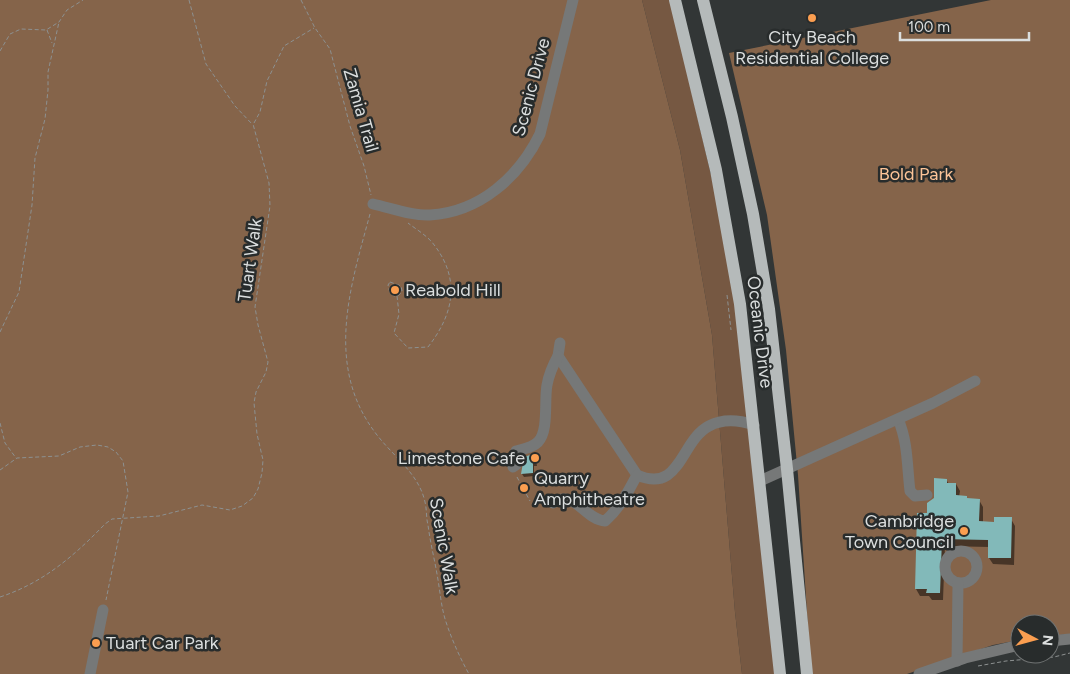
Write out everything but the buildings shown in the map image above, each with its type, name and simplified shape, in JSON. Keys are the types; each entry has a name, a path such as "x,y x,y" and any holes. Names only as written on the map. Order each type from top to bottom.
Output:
{"main road":[{"name":"Oceanic Drive","path":"675,0 716,170 740,304 780,674"},
{"name":"Oceanic Drive","path":"703,0 732,117 753,214 768,309 787,469 807,674"}],"street":[{"name":"Scenic Drive","path":"373,204 414,214 444,213 476,202 496,191 509,179 531,151 540,134 573,0"},
{"path":"513,466 516,465 516,451 530,447 538,442 543,431 547,382 550,371 558,356 560,343"},
{"path":"558,356 637,475 647,479 658,479 667,475 675,468 696,437 708,426 730,420 743,421 754,425"},
{"path":"760,481 933,403 974,381"},
{"path":"898,419 906,443 910,491 915,496 927,495"},
{"path":"553,503 564,498 572,500 593,518 605,521 623,500 637,475"},
{"path":"961,583 966,662"},
{"path":"90,674 103,610"},
{"path":"919,674 1010,648"}],"path":[{"path":"0,332 19,292 32,205 35,158 45,119 48,72 53,44 59,22 67,10 83,0"},
{"path":"189,0 206,64 235,106 253,124 260,112 267,81 284,46 315,28"},
{"name":"Zamia Trail","path":"301,0 315,28 330,49 373,204"},
{"path":"0,51 10,34 21,29 46,30 59,22"},
{"path":"46,30 53,44"},
{"name":"Tuart Walk","path":"122,517 159,516 202,505 230,510 242,506 253,498 258,489 263,460 257,434 254,404 256,392 266,372 268,362 255,307 270,206 269,183 253,124"},
{"name":"Scenic Walk","path":"373,204 349,296 346,355 348,377 356,400 366,419 377,436 412,474 423,495 446,622 462,662 469,674"},
{"path":"397,296 399,314 394,333 408,348 428,347 440,332 448,314 451,296 450,277 444,260 434,244 404,219"},
{"path":"390,282 401,286 402,291 397,296 390,293 388,285 390,282"},
{"path":"727,295 732,334"},
{"path":"0,423 6,443 16,458"},
{"path":"0,470 16,458 59,456 80,447 98,445 108,447 116,452 123,461 128,492 103,610"},
{"path":"513,466 530,501"},
{"path":"0,597 13,593 41,579 66,562 104,524 112,519 122,517"},
{"path":"966,662 1054,657 1070,653"}],"shaded area":[{"path":"642,0 670,0 723,226 735,305 776,674 742,674 735,612 712,335 680,150"}],"green space":[{"path":"0,0 642,0 680,150 712,335 735,612 742,674 0,674"},
{"name":"Bold Park","path":"991,0 1070,0 1070,634 1060,635 1060,614 1010,614 1010,642 993,645 907,674 811,674 798,475 786,350 767,215 729,53"}],"place":[{"name":"City Beach Residential College","path":"812,18"},
{"name":"Reabold Hill","path":"395,290"},
{"name":"Limestone Cafe","path":"535,458"},
{"name":"Quarry Amphitheatre","path":"524,488"},
{"name":"Cambridge Town Council","path":"964,531"},
{"name":"Tuart Car Park","path":"96,643"}]}
